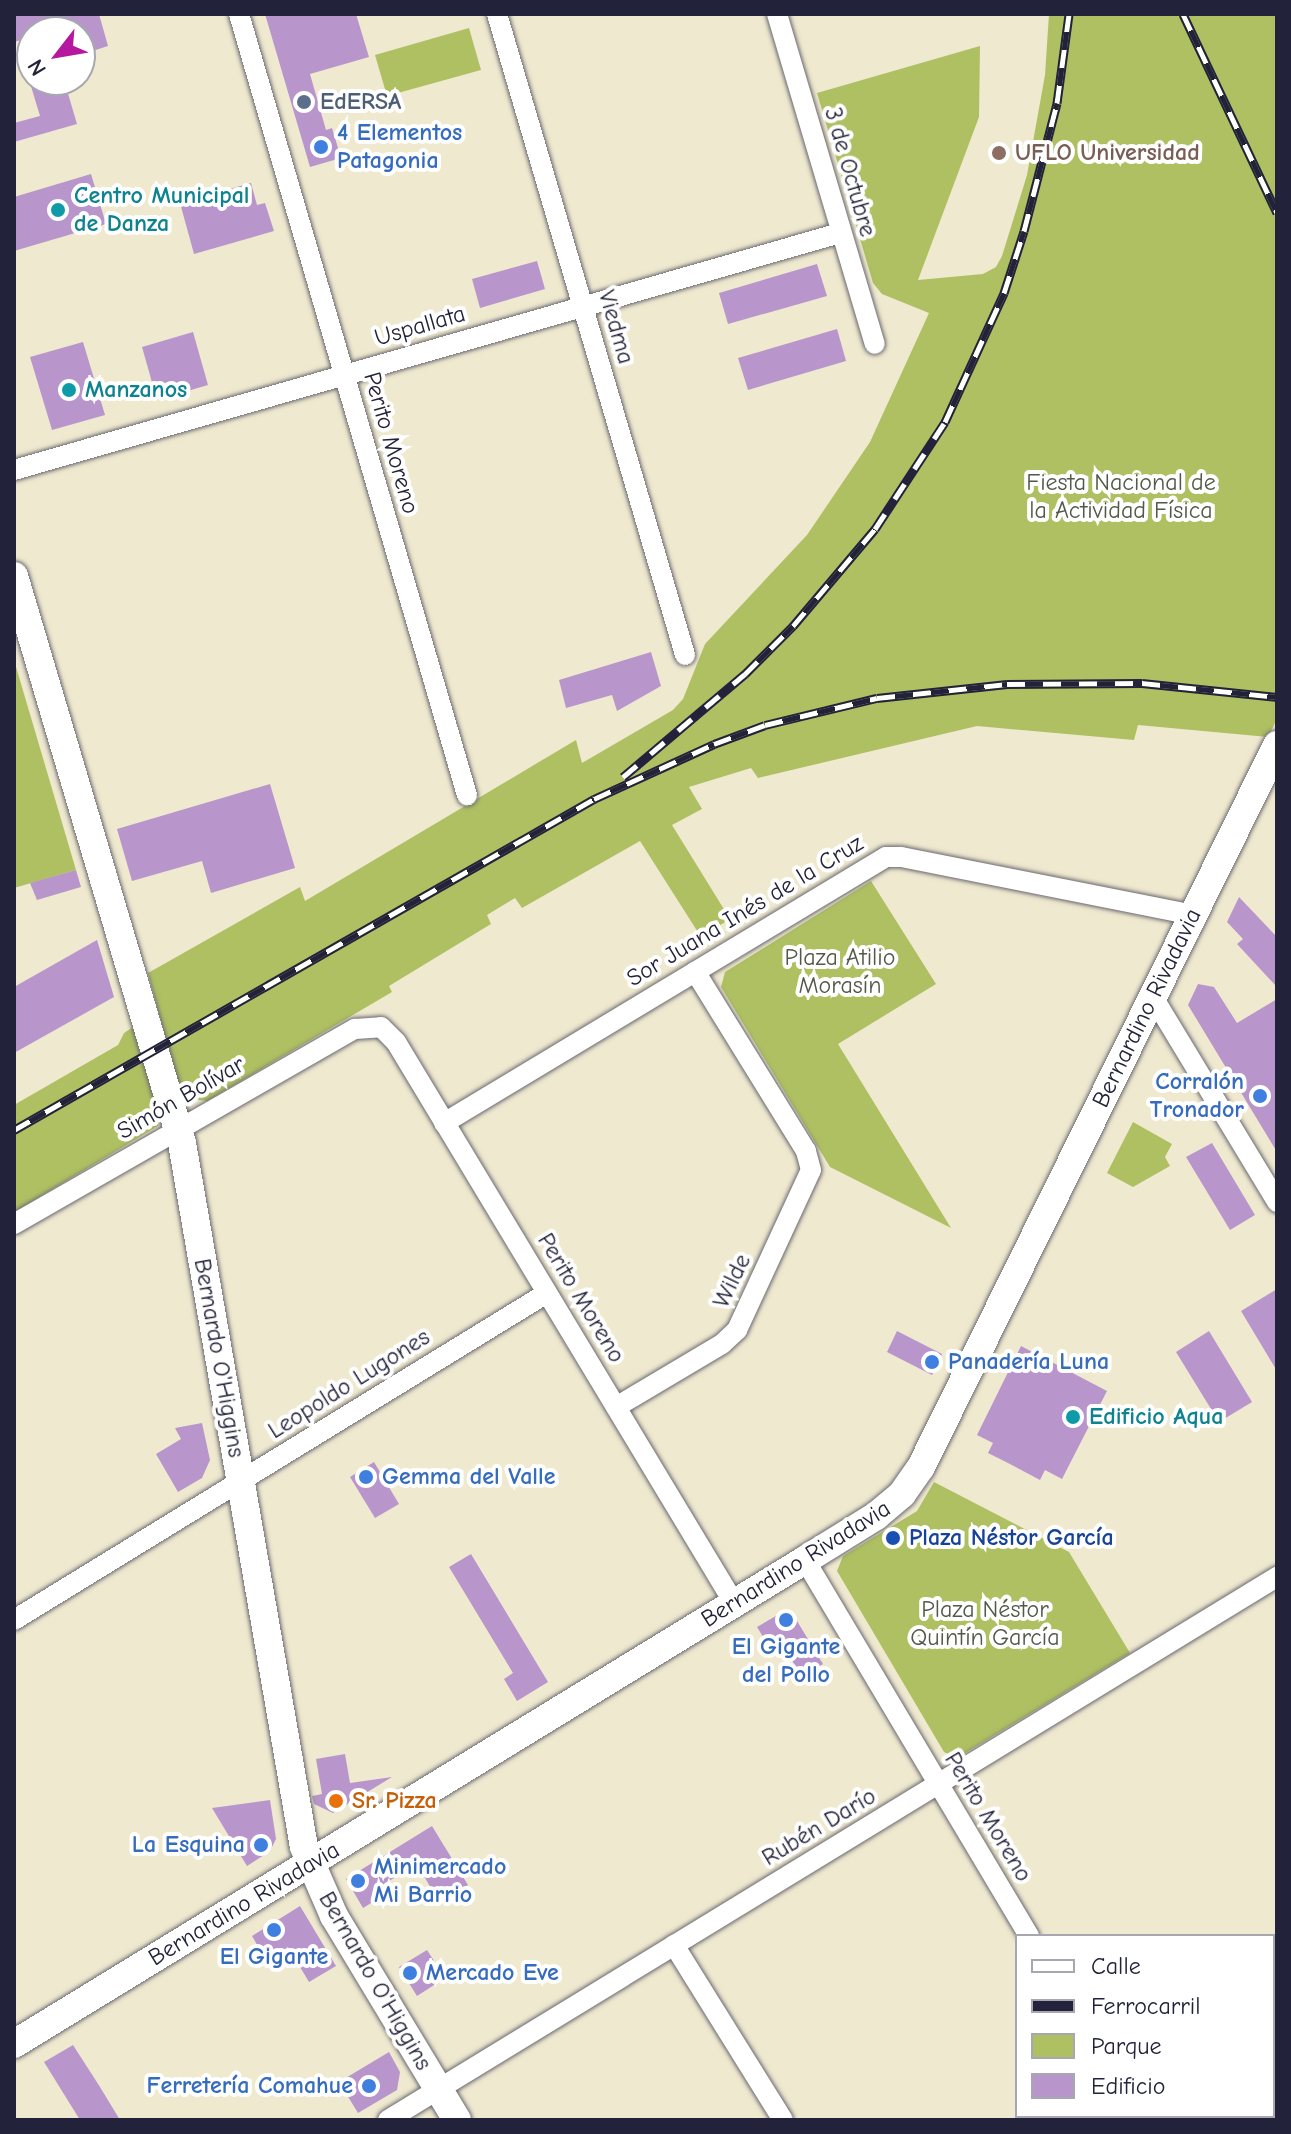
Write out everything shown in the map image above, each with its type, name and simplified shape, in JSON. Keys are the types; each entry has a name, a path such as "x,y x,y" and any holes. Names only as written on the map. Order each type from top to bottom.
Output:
{"main road":[{"name":"Bernardo O'Higgins","path":"14,576 179,1129 297,1816 310,1865 334,1916 457,2120"},
{"name":"Bernardino Rivadavia","path":"14,2044 890,1507 913,1481 1277,745"}],"street":[{"name":"Perito Moreno","path":"239,14 467,795"},
{"name":"Viedma","path":"497,14 685,655"},
{"name":"3 de Octubre","path":"777,14 875,344"},
{"name":"Uspallata","path":"14,470 840,233"},
{"name":"Sor Juana Inés de la Cruz","path":"444,1123 877,860 891,857 1193,915"},
{"name":"Wilde","path":"616,1407 722,1344 737,1330 809,1180 811,1165 804,1147 695,971"},
{"path":"1153,997 1277,1202"},
{"name":"Perito Moreno","path":"376,1025 393,1037 734,1603"},
{"name":"Simón Bolívar","path":"14,1224 355,1029 376,1025"},
{"name":"Leopoldo Lugones","path":"16,1614 547,1293"},
{"name":"Perito Moreno","path":"805,1560 1028,1934"},
{"name":"Rubén Darío","path":"388,2120 1277,1577"},
{"path":"674,1945 783,2120"}],"green space":[{"name":"Fiesta Nacional de la Actividad Física","path":"1049,14 1277,14 1277,719 1268,737 1138,725 1134,740 977,726 758,778 751,768 689,787 702,809 672,825 730,919 701,937 640,841 522,908 515,898 487,915 491,924 389,986 392,992 207,1101 190,1099 177,1081 148,973 300,887 305,901 576,740 582,763 673,710 683,699 705,644 807,535 870,442 929,313 882,294 873,283 817,93 980,46 979,117 918,280 983,274 996,267 1002,256 1027,175 1045,75"},
{"path":"469,28 481,70 387,96 375,55"},
{"path":"14,660 76,870 14,888"},
{"name":"Plaza Atilio Morasín","path":"871,881 936,984 838,1044 951,1228 830,1167 721,987 725,972"},
{"path":"133,1027 160,1117 158,1126 14,1212 14,1105 118,1045 124,1033"},
{"path":"1133,1122 1172,1144 1165,1157 1170,1166 1133,1187 1107,1173"},
{"name":"Plaza Néstor Quintín García","path":"934,1482 1069,1552 1130,1653 957,1758 944,1752 837,1571 843,1556 917,1511"}],"building":[{"path":"14,14 99,14 108,46 96,50 96,16 16,16 14,42"},
{"path":"265,14 356,14 369,57 310,74 326,130 332,128 341,158 310,167"},
{"path":"34,96 69,96 77,124 14,142 14,123 40,116"},
{"name":"Centro Municipal de Danza","path":"91,174 106,224 14,251 14,197"},
{"path":"251,183 257,205 265,203 274,231 194,254 180,203"},
{"path":"537,261 545,289 480,308 472,279"},
{"path":"817,264 827,296 728,324 719,293"},
{"path":"837,329 846,361 748,390 738,358"},
{"path":"193,332 208,385 157,400 142,347"},
{"name":"Manzanos","path":"83,342 105,415 52,430 30,357"},
{"path":"651,652 661,686 617,711 612,695 566,708 559,680"},
{"path":"270,784 295,868 211,893 202,861 132,881 117,829"},
{"path":"76,870 81,887 37,900 30,883"},
{"path":"1239,897 1277,937 1277,987 1237,944 1243,939 1227,922"},
{"path":"97,940 114,997 14,1053 14,987"},
{"name":"Corralón Tronador","path":"1198,984 1214,987 1237,1023 1277,999 1277,1152 1188,1005"},
{"path":"1212,1143 1255,1215 1230,1230 1186,1157"},
{"path":"1277,1289 1277,1371 1241,1311"},
{"path":"897,1331 942,1354 932,1375 887,1352"},
{"path":"1209,1331 1252,1402 1219,1422 1176,1352"},
{"name":"Edificio Aqua","path":"1021,1346 1107,1391 1062,1479 1045,1470 1040,1480 988,1453 993,1443 977,1435"},
{"path":"202,1423 210,1460 202,1478 178,1492 156,1454 181,1439 175,1428"},
{"path":"374,1462 399,1504 375,1518 350,1477"},
{"path":"471,1554 548,1682 517,1701 504,1679 513,1673 449,1567"},
{"path":"781,1613 794,1616 823,1664 802,1677 782,1644 771,1650 757,1627"},
{"path":"345,1754 350,1783 392,1777 333,1813 314,1804 312,1796 322,1794 316,1759"},
{"path":"270,1800 276,1839 270,1851 247,1866 212,1808"},
{"path":"432,1826 468,1885 439,1902 417,1864 376,1889 381,1897 363,1908 346,1879"},
{"path":"300,1906 336,1966 309,1982 288,1947 266,1960 252,1936"},
{"path":"427,1950 445,1978 417,1996 399,1967"},
{"path":"73,2045 120,2120 80,2120 44,2062"},
{"name":"Ferretería Comahue","path":"389,2052 400,2072 397,2090 358,2113 339,2082"}],"railway":[{"path":"623,777 745,674 793,626 875,529 945,422 1004,293 1024,231 1057,103 1069,14"},
{"path":"1183,14 1277,213"},
{"path":"14,1130 594,799 714,744 765,725 877,698 1007,684 1142,683 1277,697"}],"place":[{"name":"EdERSA","path":"304,102"},
{"name":"4 Elementos Patagonia","path":"321,147"},
{"name":"UFLO Universidad","path":"999,153"},
{"name":"Centro Municipal de Danza","path":"58,210"},
{"name":"Manzanos","path":"69,390"},
{"name":"Corralón Tronador","path":"1260,1096"},
{"name":"Panadería Luna","path":"932,1362"},
{"name":"Edificio Aqua","path":"1073,1417"},
{"name":"Gemma del Valle","path":"366,1477"},
{"name":"Plaza Néstor García","path":"893,1538"},
{"name":"El Gigante del Pollo","path":"786,1620"},
{"name":"Sr. Pizza","path":"336,1801"},
{"name":"La Esquina","path":"261,1845"},
{"name":"Minimercado Mi Barrio","path":"358,1881"},
{"name":"El Gigante","path":"274,1930"},
{"name":"Mercado Eve","path":"410,1973"},
{"name":"Ferretería Comahue","path":"369,2086"}]}
